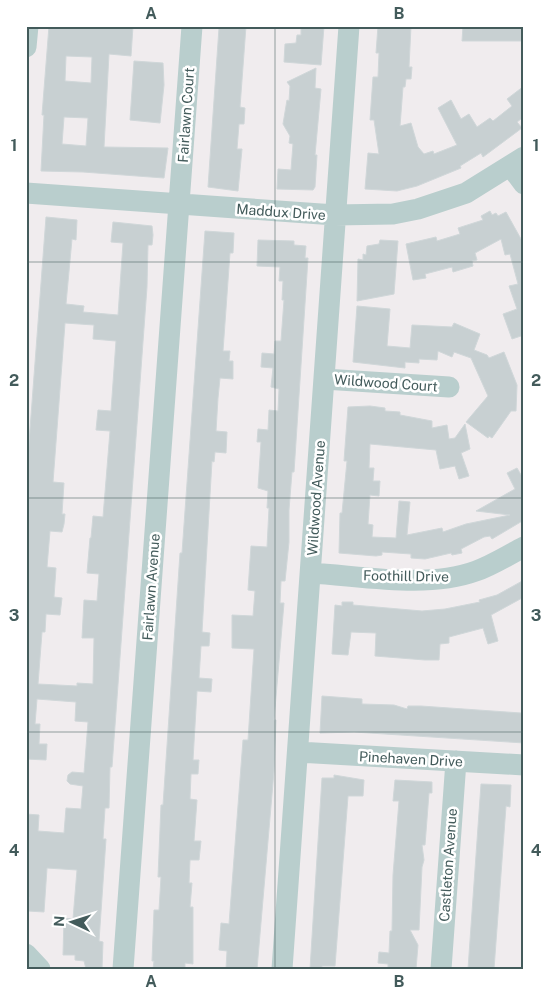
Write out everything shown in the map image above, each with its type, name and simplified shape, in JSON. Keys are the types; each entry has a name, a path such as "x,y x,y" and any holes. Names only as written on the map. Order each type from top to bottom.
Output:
{"street":[{"path":"26,47 28,26"},
{"name":"Fairlawn Court","path":"180,204 192,26"},
{"name":"Wildwood Avenue","path":"282,969 349,26"},
{"path":"517,162 524,184"},
{"name":"Maddux Drive","path":"26,193 335,215 393,214 418,209 466,192 517,162"},
{"name":"Fairlawn Avenue","path":"123,969 180,204"},
{"name":"Wildwood Court","path":"324,379 449,387"},
{"name":"Foothill Drive","path":"311,573 434,580 476,571 524,546"},
{"name":"Pinehaven Drive","path":"298,752 524,765"},
{"name":"Castleton Avenue","path":"441,969 456,761"},
{"path":"26,954 40,969"}],"building":[{"path":"49,26 133,26 131,56 109,54 104,147 168,148 164,178 41,171 44,115 42,115","holes":["66,56 92,57 91,83 65,81","64,117 88,118 86,146 62,144"]},
{"path":"223,26 246,26 240,107 245,108 244,124 239,124 237,149 242,149 238,191 208,187 219,28 223,28"},
{"path":"301,26 324,26 321,65 284,62 285,44 296,43 297,35 301,35"},
{"path":"378,26 411,26 409,67 412,67 411,79 406,79 405,87 403,87 400,126 411,123 418,147 424,154 433,151 434,154 457,145 438,108 451,100 461,119 469,114 477,127 490,118 493,121 512,106 507,99 524,86 524,122 521,119 517,122 522,128 483,157 481,153 460,166 461,168 417,186 397,191 365,189 368,153 379,154 374,120 370,120 373,77 378,77 379,53 376,53"},
{"path":"463,26 524,26 523,41 462,41"},
{"path":"134,61 163,63 164,85 160,123 130,120"},
{"path":"316,68 315,88 321,89 315,155 317,155 315,187 313,190 277,189 278,169 291,170 293,144 289,143 290,136 283,124 287,100 289,101 290,86 287,82"},
{"path":"490,211 492,215 496,213 498,216 506,212 521,239 524,239 524,335 512,339 503,314 517,309 509,286 518,284 510,254 505,255 501,239 475,253 477,260 472,261 473,266 453,272 452,267 425,274 426,278 413,280 406,244 436,237 437,241 460,234 458,228 483,220 481,216"},
{"path":"46,217 77,220 76,240 72,239 66,304 84,306 83,312 118,315 123,243 111,242 113,222 152,226 152,245 148,245 147,287 112,767 110,767 109,808 105,808 103,839 106,839 99,941 103,942 102,969 86,969 84,961 75,960 75,955 63,955 64,918 73,919 77,870 47,868 44,912 28,911 29,897 26,897 26,814 39,815 38,831 64,833 66,808 81,809 83,786 70,784 67,781 68,775 72,772 84,773 88,722 75,721 76,702 37,699 35,724 40,724 39,744 47,744 46,760 26,759 26,482","holes":["65,323 94,325 93,339 116,341 111,411 98,410 96,430 110,431 103,517 93,516 87,573 99,574 97,601 84,600 82,638 94,638 93,684 77,683 77,686 38,684 42,632 45,632 46,614 60,615 62,598 54,597 56,568 47,567 50,531 62,532 65,514 62,514 64,483 53,482"]},
{"path":"205,231 234,233 233,253 230,253 223,351 230,351 229,361 233,361 233,379 220,378 216,431 227,432 226,453 215,452 214,462 212,461 202,632 210,633 209,646 201,646 199,678 212,679 211,692 197,691 193,760 199,760 198,774 191,774 190,799 197,800 194,841 201,841 199,860 190,860 189,883 192,883 190,907 193,907 193,964 185,963 185,969 153,969 154,910 159,910 161,877 158,877 161,805 163,805"},
{"path":"258,240 294,241 294,245 306,246 305,258 308,258 294,472 292,472 289,510 289,542 285,581 281,581 280,603 284,603 274,720 276,720 274,771 257,969 226,969 227,951 219,950 221,923 229,924 243,740 248,740 254,649 232,648 232,615 253,616 255,591 248,590 251,546 267,547 268,491 258,488 261,442 257,442 258,429 268,430 269,410 278,411 279,389 271,387 273,368 261,367 262,353 274,354 275,341 281,341 284,300 282,300 283,281 279,281 280,267 257,266"},
{"path":"380,240 398,241 394,294 357,301 358,259 363,260 363,254 366,255 367,246 379,244"},
{"path":"357,306 390,309 387,346 410,348 412,325 452,327 454,323 480,334 474,350 487,355 489,358 504,352 517,385 516,411 511,411 492,438 489,436 488,438 466,422 488,396 471,358 454,352 452,357 438,351 437,360 419,359 419,363 405,362 405,368 353,362"},
{"path":"370,406 385,408 385,411 400,412 400,415 432,421 432,428 447,425 449,439 455,438 465,424 470,449 461,453 469,476 459,479 455,466 440,469 436,450 370,444 369,468 374,468 373,481 380,481 379,496 370,495 368,524 373,525 372,537 396,538 399,501 410,502 407,535 442,528 443,532 466,524 510,515 476,511 515,489 507,473 517,468 524,480 524,520 492,539 490,536 484,537 461,549 462,553 452,555 451,553 425,559 411,558 411,554 382,552 382,555 376,556 339,553 340,513 342,513 347,461 344,461 348,407"},
{"path":"524,580 524,597 491,615 498,641 488,644 483,628 449,637 449,643 440,644 439,660 425,660 375,656 376,633 351,632 348,655 332,654 335,605 342,606 342,602 353,602 353,605 422,611 445,609 480,602 479,600 497,595"},
{"path":"322,696 362,699 362,704 394,705 407,709 408,706 421,706 521,713 524,714 524,743 354,732 320,733"},
{"path":"334,775 364,780 363,796 348,796 335,966 322,966 322,969 310,969 322,778 334,778"},
{"path":"395,780 432,782 432,793 429,793 425,845 422,845 424,860 419,930 410,930 418,945 416,969 388,969 388,964 378,963 379,952 389,953 390,931 392,931 393,875 399,801 393,801"},
{"path":"481,784 511,785 510,807 506,806 494,969 468,969"}]}
